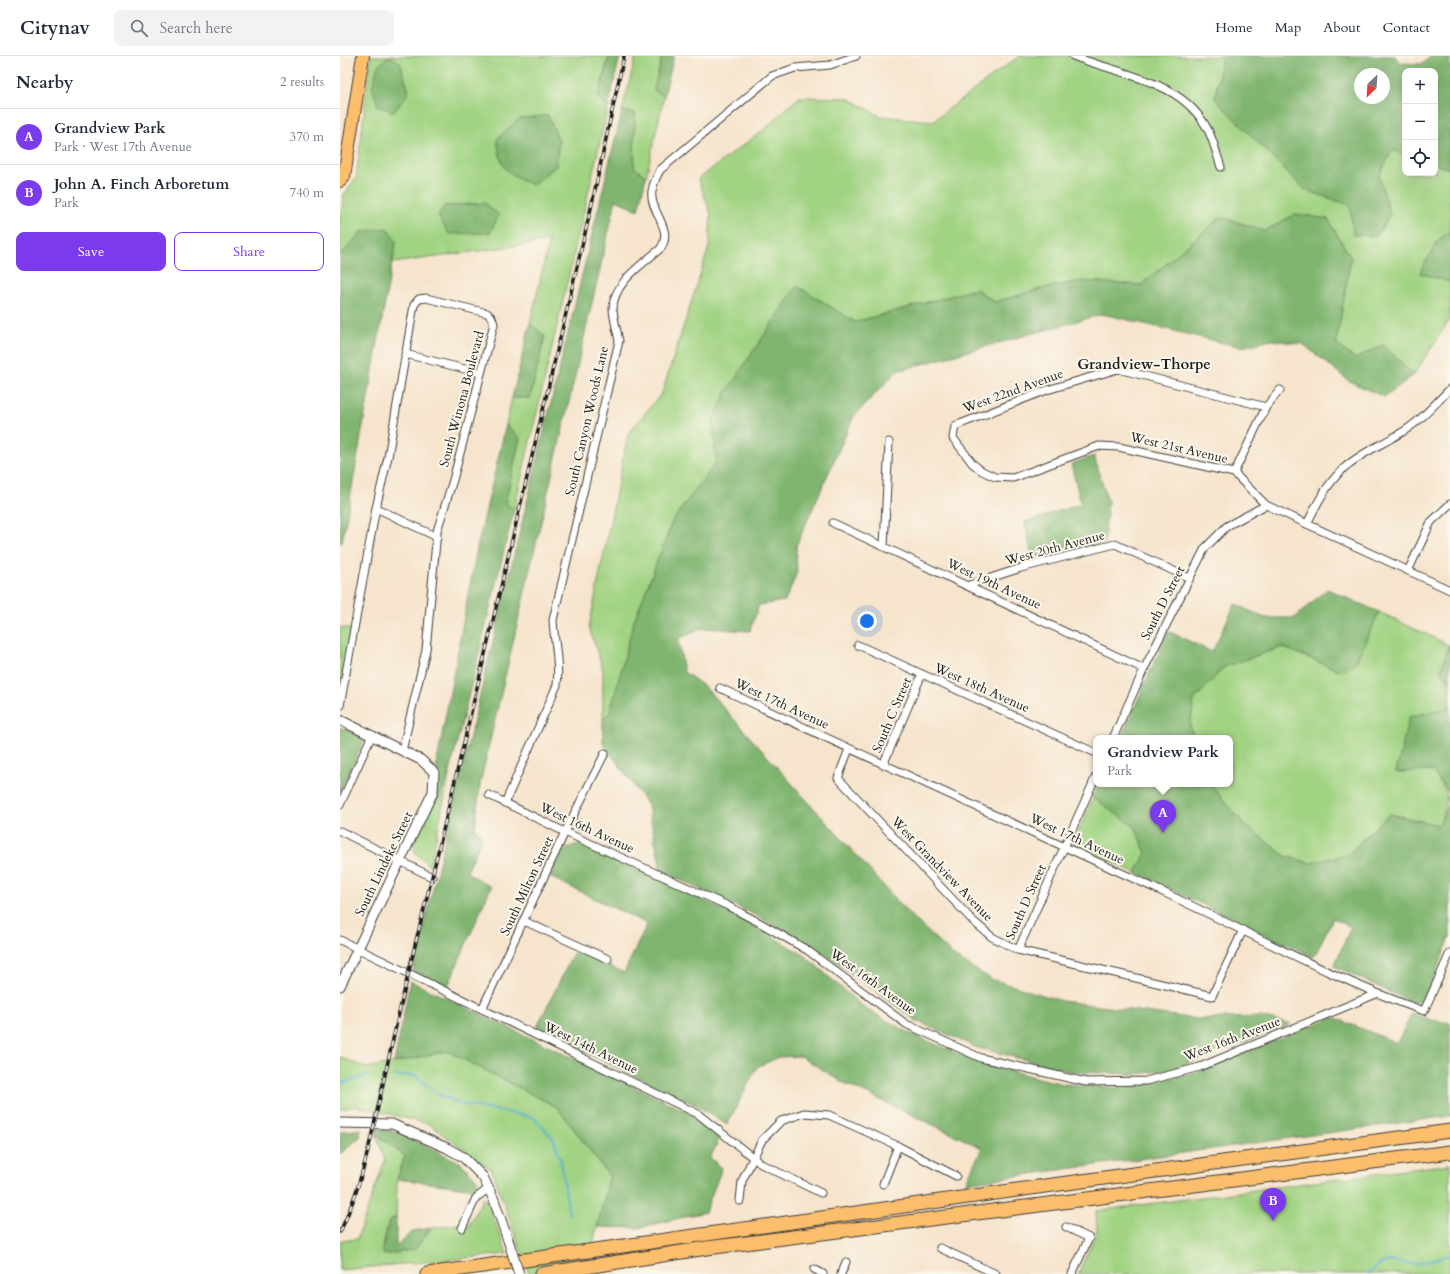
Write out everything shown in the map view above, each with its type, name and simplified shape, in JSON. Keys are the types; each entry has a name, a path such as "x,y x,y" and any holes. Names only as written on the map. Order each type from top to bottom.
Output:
{"highway":[{"path":"340,159 358,56"},
{"path":"340,182 344,177 363,56"},
{"path":"427,1274 1045,1186 1450,1131"},
{"path":"542,1274 707,1248 1450,1152"}],"street":[{"name":"South Canyon Woods Lane","path":"505,803 557,685 559,668 554,639 553,620 619,341 613,309 616,294 620,285 661,248 665,242 666,236 664,228 654,209 652,200 652,191 655,179 660,170 772,76 795,68 830,65 856,56"},
{"path":"1074,56 1152,83 1172,92 1189,105 1209,131 1221,166"},
{"name":"South Winona Boulevard","path":"340,706 376,508 388,457 414,305 419,299 426,298 487,313 492,318 494,324 437,537 426,650 402,751"},
{"path":"405,354 481,373"},
{"name":"West 22nd Avenue","path":"955,426 1047,390 1118,369 1266,407"},
{"path":"1307,524 1322,493 1344,468 1362,454 1401,433 1426,414 1450,389"},
{"path":"1234,473 1266,407 1280,390"},
{"name":"West 21st Avenue","path":"955,426 954,438 973,464 982,472 995,477 1013,478 1099,446 1119,447 1234,473 1266,505 1450,590"},
{"path":"884,546 889,442"},
{"path":"1408,571 1432,522 1450,504"},
{"name":"South D Street","path":"1114,735 1144,669 1205,548 1227,526 1266,505"},
{"path":"376,508 437,537"},
{"name":"West 19th Avenue","path":"833,523 969,585 1144,669"},
{"name":"West 20th Avenue","path":"969,585 1021,568 1115,544 1189,578"},
{"name":"West 18th Avenue","path":"858,645 1093,752"},
{"name":"South C Street","path":"883,765 922,674"},
{"name":"West 17th Avenue","path":"720,688 883,765 1065,847 1243,930 1376,994 1424,1011 1450,953"},
{"path":"340,720 402,751"},
{"path":"340,806 372,735"},
{"name":"West Grandview Avenue","path":"849,749 838,778 973,921 992,937 1018,950 1212,996 1243,930"},
{"name":"South Lindeke Street","path":"340,986 433,792 434,772 421,760 402,751"},
{"name":"South Milton Street","path":"482,1009 565,832 605,753"},
{"name":"South D Street","path":"1018,950 1093,783"},
{"name":"West 16th Avenue","path":"489,795 565,832 728,906 781,935 807,950 906,1024 982,1058 1086,1082 1146,1080 1200,1067 1376,994"},
{"path":"340,831 432,877"},
{"path":"524,921 608,959"},
{"name":"West 14th Avenue","path":"340,940 698,1114 761,1164 821,1193"},
{"path":"740,1201 742,1181 762,1140 781,1121 804,1113 830,1115 898,1146 956,1176"},
{"path":"340,1123 386,1123 404,1128 463,1156 477,1169 489,1188 519,1274"},
{"path":"883,1184 898,1146"},
{"path":"462,1228 476,1198 489,1188"},
{"path":"1066,1227 1089,1238 1072,1274"},
{"path":"940,1248 982,1271 996,1274"},
{"path":"841,1274 846,1262"},
{"path":"814,1269 823,1274"}],"green space":[{"path":"371,56 609,56 598,98 608,108 514,510 505,503 520,438 506,425 512,398 530,398 545,336 530,324 549,241 393,263 396,241 361,232 340,256 340,219 344,195 356,178"},
{"path":"388,56 400,62 409,92 394,112 378,106 372,87 378,66"},
{"path":"609,56 620,56 608,108 598,98"},
{"path":"636,56 662,56 654,90 664,96 646,177 634,167 635,113 622,111"},
{"path":"662,56 674,56 664,96 654,90"},
{"path":"1019,56 1222,56 1216,99 1305,190 1350,205 1390,215 1379,176 1392,150 1402,154 1402,176 1438,176 1438,165 1450,169 1450,232 1438,240 1420,273 1450,282 1450,319 1414,375 1383,345 1355,359 1336,344 1351,258 1328,219 1295,214 1265,231 1221,217 1141,285 1081,281 1040,289 995,302 976,289 855,322 797,286 713,421 716,462 673,520 633,624 610,714 603,718 603,670 589,627 628,434 662,393 709,247 711,214 698,179 766,128 799,97 848,98 880,116 933,121"},
{"path":"1222,56 1395,56 1401,63 1422,64 1431,56 1450,56 1450,169 1438,165 1438,68 1402,68 1402,154 1392,150 1379,176 1390,215 1377,236 1353,235 1350,205 1305,190 1215,99"},
{"path":"622,111 635,113 634,167 646,177 638,210 616,200 480,784 475,828 482,838 467,872 491,887 447,988 413,971"},
{"path":"548,115 559,141 556,166 532,185 516,177 506,169 500,157 497,139 519,119"},
{"path":"485,203 499,215 490,233 449,234 438,216 444,206"},
{"path":"1295,214 1328,219 1351,258 1336,344 1355,359 1383,345 1414,375 1384,397 1349,381 1303,344 1272,340 1241,347 1103,314 897,371 854,416 796,546 797,573 785,601 759,605 750,631 703,628 678,639 684,672 705,687 909,914 955,957 991,979 1062,1001 1198,1019 1260,1017 1291,1024 1170,1070 1135,1074 1073,1072 975,1047 917,1021 826,955 755,915 661,871 648,805 603,743 603,718 610,713 633,624 673,520 716,462 713,421 728,389 797,286 855,322 976,289 995,302 1040,289 1081,281 1141,285 1221,217 1265,231"},
{"path":"387,228 396,241 342,543 340,543 340,256 361,232"},
{"path":"1450,232 1450,282 1420,273 1438,240"},
{"path":"530,324 545,336 530,398 512,398"},
{"path":"506,425 520,438 505,503 514,510 451,767 438,801 435,799 439,770 436,767 477,548"},
{"path":"1094,456 1108,502 1104,543 1032,559 1025,522 1081,504 1071,464"},
{"path":"1327,589 1379,612 1354,666 1341,671 1282,647 1224,667 1194,700 1190,726 1193,735 1122,735 1168,631 1212,652 1235,604 1265,618 1295,618"},
{"path":"1379,612 1449,645 1441,671 1450,681 1449,707 1396,772 1433,771 1443,787 1446,796 1445,807 1439,825 1389,814 1347,855 1310,863 1285,856 1245,825 1213,787 1233,787 1233,735 1193,735 1190,727 1194,700 1224,667 1282,647 1341,671 1354,665"},
{"path":"340,627 351,629 340,693"},
{"path":"1450,645 1450,681 1441,671"},
{"path":"1450,704 1450,795 1433,771 1396,772 1409,717 1449,707"},
{"path":"340,727 365,738 340,791"},
{"path":"451,767 430,866 416,854 413,844 435,799 438,801"},
{"path":"1097,787 1213,787 1245,825 1285,856 1310,863 1347,855 1389,814 1439,825 1450,801 1450,937 1425,999 1419,1002 1411,1002 1334,966 1351,927 1333,918 1314,957 1136,873 1146,853 1135,827 1092,797"},
{"path":"1098,787 1137,787 1212,793 1278,858 1320,867 1284,949 1247,924 1073,844"},
{"path":"581,844 735,915 804,955 861,1005 887,1021 916,1036 982,1064 1063,1084 1119,1088 1196,1073 1333,1017 1397,1043 1412,1013 1425,1019 1450,1023 1450,1116 965,1183 982,1148 842,1082 801,1056 779,1057 757,1067 727,1125 696,1105 536,1029 575,950 624,973 647,924 550,877 560,854 568,848"},
{"path":"410,981 700,1118 721,1136 710,1158 722,1168 705,1212 638,1228 597,1227 610,1177 557,1107 447,1051 394,1063"},
{"path":"447,1051 557,1107 610,1177 585,1274 529,1274 492,1170 429,1124 357,1106 340,1109 340,1057 367,1068"},
{"path":"361,1129 360,1137 340,1154 340,1132"},
{"path":"378,1129 400,1133 461,1163 478,1181 475,1189 397,1179 405,1156 376,1134"},
{"path":"376,1134 405,1156 397,1179 396,1217 389,1221 382,1250 415,1249 431,1228 459,1224 467,1229 483,1198 487,1200 507,1254 340,1270 340,1241 357,1239 385,1160"},
{"path":"1450,1164 1450,1274 1078,1274 1097,1231 1096,1211"},
{"path":"396,1217 396,1246 413,1231 431,1228 415,1249 384,1255 382,1250 389,1221"}],"waterway":[{"path":"340,1084 369,1075"},
{"path":"395,1076 415,1075 436,1093 461,1104 533,1117 553,1138 561,1161 569,1214"},
{"path":"1366,1274 1379,1264 1390,1261 1416,1264 1450,1255"}],"railway":[{"path":"340,1232 356,1192 368,1150 392,1042 591,208 624,56"}],"place":[{"name":"Grandview Park","path":"1163,833"},
{"name":"John A. Finch Arboretum","path":"1273,1221"}],"district":[{"name":"Grandview-Thorpe","path":"1144,364"}]}
